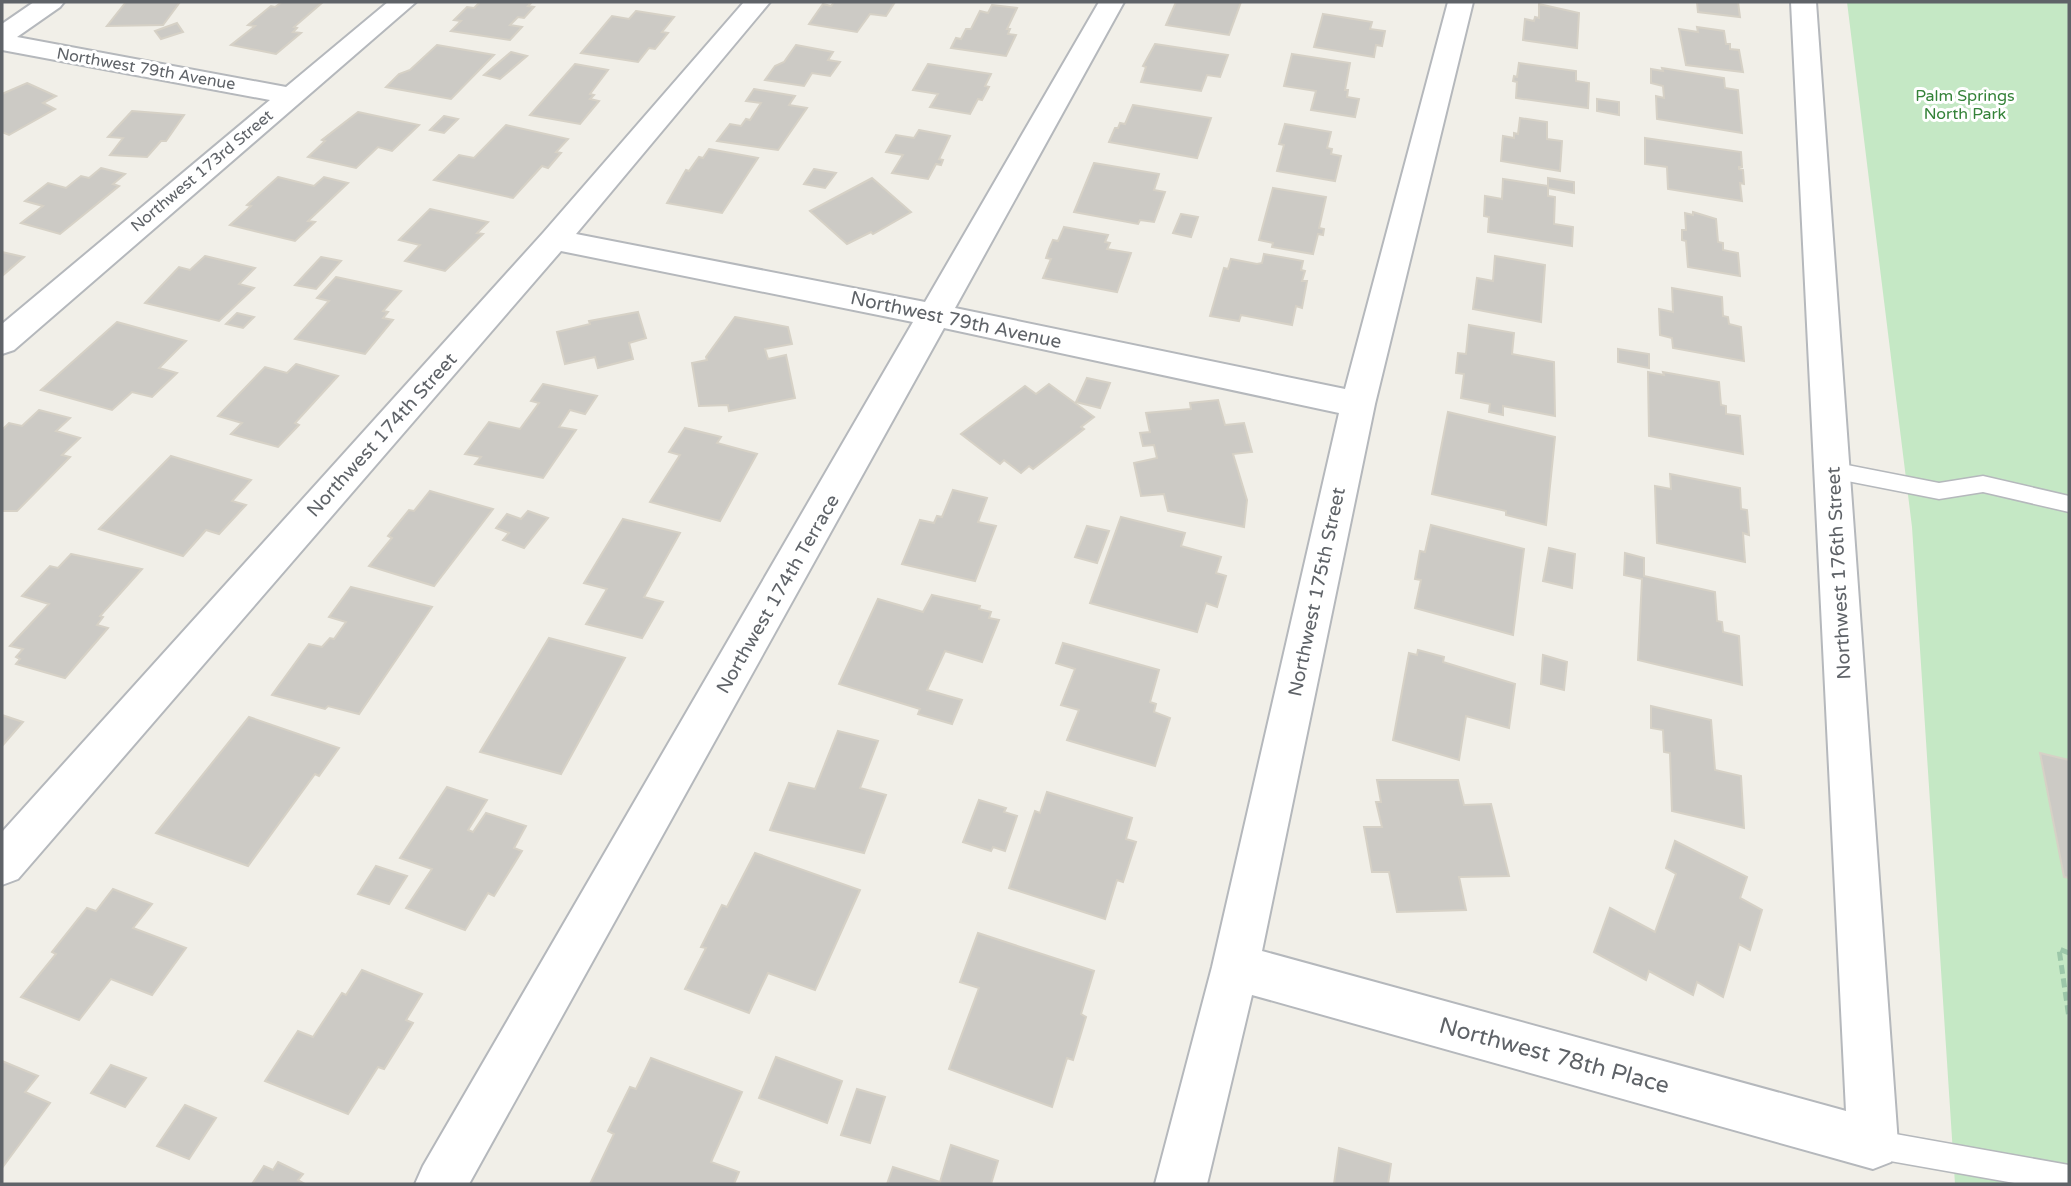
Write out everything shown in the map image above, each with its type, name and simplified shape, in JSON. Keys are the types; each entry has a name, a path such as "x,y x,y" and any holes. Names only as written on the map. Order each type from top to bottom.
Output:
{"street":[{"path":"2,35 51,2"},
{"name":"Northwest 173rd Street","path":"2,342 403,2"},
{"name":"Northwest 174th Street","path":"2,864 554,240 757,2"},
{"name":"Northwest 174th Terrace","path":"441,1184 1112,2"},
{"name":"Northwest 175th Street","path":"1181,1184 1235,967 1358,404 1461,2"},
{"name":"Northwest 176th Street","path":"1804,2 1873,1144"},
{"name":"Northwest 79th Avenue","path":"2,42 290,96"},
{"name":"Northwest 79th Avenue","path":"554,240 936,315 1358,404"},
{"name":"Northwest 78th Place","path":"1235,967 1873,1144"}],"lane":[{"path":"1832,470 1940,491 1983,484 2069,505"},
{"path":"1873,1144 2069,1179"}],"path":[{"path":"2069,953 2059,949 2069,1018"}],"green space":[{"name":"Palm Springs North Park","path":"1847,2 2069,2 2069,1184 1955,1184 1912,527"}],"building":[{"path":"126,2 180,2 163,25 107,26"},
{"path":"282,2 323,2 294,27 297,28 293,32 301,33 276,54 231,45 255,26 248,25 271,6 275,7"},
{"path":"480,2 524,2 531,3 528,6 534,7 524,18 518,17 510,25 522,27 510,40 451,31 461,21 454,20 467,7 474,8"},
{"path":"834,2 895,2 886,16 870,14 857,32 809,24 823,4 831,6"},
{"path":"1176,2 1241,2 1229,35 1166,25"},
{"path":"1697,2 1738,2 1740,17 1698,12"},
{"path":"1539,4 1579,13 1577,48 1523,40 1525,19 1534,21 1535,17 1539,18"},
{"path":"992,5 1017,8 1007,29 1010,29 1008,34 1016,35 1006,56 951,48 956,38 961,39 966,29 971,29 980,11 988,13"},
{"path":"636,11 674,17 662,32 668,33 655,49 649,48 638,62 581,53 612,16 629,19"},
{"path":"1323,14 1372,22 1370,29 1385,31 1382,46 1376,45 1374,57 1314,47"},
{"path":"177,23 183,32 161,39 155,31"},
{"path":"1697,27 1724,31 1726,44 1730,44 1730,49 1739,50 1743,72 1686,65 1679,29 1698,32"},
{"path":"1155,44 1228,55 1220,77 1207,75 1201,91 1141,82 1146,67 1143,66"},
{"path":"437,45 494,55 451,99 386,87 399,74 410,70"},
{"path":"796,45 833,52 828,60 840,62 830,76 812,73 804,86 765,80 775,66 784,62"},
{"path":"511,52 527,56 500,79 484,75"},
{"path":"1292,54 1350,63 1345,90 1348,90 1347,97 1359,99 1355,117 1311,110 1316,91 1284,86"},
{"path":"1519,63 1576,71 1576,81 1589,83 1588,108 1516,98 1517,82 1513,81 1514,76 1517,77"},
{"path":"575,64 608,70 590,94 594,95 590,99 599,101 580,124 530,115"},
{"path":"928,64 991,74 985,86 989,87 970,114 930,107 938,94 913,90"},
{"path":"1662,68 1724,78 1725,88 1738,90 1742,133 1657,119 1656,96 1664,98 1663,86 1651,83 1651,69 1663,71"},
{"path":"27,83 56,96 43,103 55,109 9,135 2,132 2,94"},
{"path":"754,89 795,96 789,105 807,108 778,150 717,141 730,124 741,126 746,119 750,120 761,103 746,101"},
{"path":"1597,99 1619,102 1619,115 1597,111"},
{"path":"1133,105 1211,118 1197,158 1109,142 1115,128 1118,128 1120,123 1125,124"},
{"path":"132,111 184,115 166,141 161,141 147,157 110,155 123,138 108,137"},
{"path":"358,112 419,125 392,151 378,147 356,168 308,157 325,141 322,140"},
{"path":"444,116 458,119 444,133 430,130"},
{"path":"1520,118 1547,122 1547,139 1562,141 1560,171 1501,161 1503,136 1514,138 1514,133 1518,134"},
{"path":"1285,124 1331,132 1327,148 1332,149 1331,154 1341,156 1335,181 1277,171 1284,145 1279,144"},
{"path":"506,125 568,139 556,152 561,153 548,168 542,166 513,198 434,180 459,155 474,158"},
{"path":"919,130 950,136 939,159 943,160 941,165 936,164 928,179 892,173 903,155 886,152 896,135 914,138"},
{"path":"1645,138 1741,152 1742,167 1739,169 1743,170 1744,184 1740,183 1742,201 1668,189 1667,167 1645,164"},
{"path":"709,149 758,158 722,213 667,203 686,170 689,171"},
{"path":"1094,163 1159,174 1154,190 1165,192 1154,222 1140,220 1138,224 1074,212"},
{"path":"101,168 125,174 113,184 119,186 60,234 21,223 43,206 25,201 48,183 66,188 81,176 89,178"},
{"path":"814,169 836,173 825,188 804,184"},
{"path":"278,177 314,186 324,177 348,183 308,221 315,222 295,241 230,225 251,206 247,205"},
{"path":"872,178 911,212 873,234 871,232 847,244 810,211"},
{"path":"1548,178 1574,182 1574,193 1548,188 1548,196 1555,197 1554,224 1573,227 1572,246 1488,232 1489,217 1484,216 1485,196 1502,199 1503,179 1548,186"},
{"path":"1273,188 1326,197 1319,228 1324,229 1323,235 1318,234 1313,254 1272,247 1273,243 1259,240"},
{"path":"430,209 488,222 477,233 483,234 445,271 405,261 420,245 399,240"},
{"path":"1693,212 1716,219 1718,242 1723,243 1723,250 1738,253 1740,276 1688,267 1686,241 1682,240 1682,230 1686,230 1685,213 1693,215"},
{"path":"1181,214 1198,217 1191,237 1173,233"},
{"path":"1064,227 1108,235 1105,242 1110,243 1107,249 1131,253 1117,292 1043,278 1051,259 1046,258 1049,249 1053,240 1058,241"},
{"path":"2,252 24,257 2,276"},
{"path":"1264,254 1303,261 1301,270 1305,271 1302,281 1307,281 1302,308 1296,306 1292,325 1241,315 1239,321 1210,316 1224,268 1228,269 1231,259 1257,264 1262,263"},
{"path":"205,256 255,268 239,284 254,288 219,321 145,303 179,267 190,270"},
{"path":"1495,256 1545,265 1541,322 1473,309 1477,278 1493,281"},
{"path":"321,257 341,261 316,289 295,285"},
{"path":"336,277 401,291 383,311 388,312 383,318 393,320 365,354 295,339 329,301 317,298"},
{"path":"1672,288 1722,297 1723,316 1728,317 1729,324 1741,327 1744,361 1673,348 1672,338 1660,335 1659,309 1673,312"},
{"path":"638,312 646,338 629,343 633,359 598,368 595,357 565,364 557,332 590,324 589,321"},
{"path":"237,313 254,317 243,328 226,324"},
{"path":"735,317 788,327 792,344 765,349 768,359 786,355 795,398 729,411 728,405 699,406 692,363 707,360 706,357"},
{"path":"117,322 186,341 159,368 177,373 152,397 132,392 112,410 41,390"},
{"path":"1469,325 1514,333 1512,354 1554,362 1555,416 1503,406 1503,415 1489,412 1490,404 1461,398 1464,374 1456,373 1458,353 1466,354"},
{"path":"1618,349 1649,354 1649,368 1618,362"},
{"path":"296,364 338,376 295,423 299,425 278,447 231,434 242,423 218,416 265,367 287,373"},
{"path":"1648,372 1719,382 1721,405 1726,406 1726,414 1740,416 1743,454 1649,436"},
{"path":"1087,378 1110,383 1100,408 1076,402"},
{"path":"543,384 597,396 585,414 570,410 559,427 576,430 543,478 475,464 481,457 465,454 489,422 520,429 539,403 531,401"},
{"path":"1049,384 1094,417 1081,427 1084,429 1033,469 1029,466 1021,473 1004,460 1000,464 961,434 1025,386 1036,394"},
{"path":"1218,400 1225,425 1244,423 1252,452 1233,454 1247,500 1244,527 1168,511 1164,494 1141,496 1134,463 1157,458 1154,445 1143,446 1140,433 1150,432 1146,413 1191,409 1190,403"},
{"path":"39,410 70,418 56,431 80,438 62,455 70,457 17,511 2,511 2,430 9,423 22,426"},
{"path":"1448,412 1555,437 1546,525 1506,515 1506,511 1432,494"},
{"path":"685,428 721,437 717,443 757,454 720,521 650,502 680,455 669,452"},
{"path":"171,456 251,480 232,501 246,505 219,534 206,530 183,556 99,529"},
{"path":"1670,474 1740,488 1741,509 1747,510 1749,535 1743,533 1745,562 1657,543 1655,486 1671,489"},
{"path":"953,490 987,498 978,522 996,526 975,581 902,564 920,520 934,523 937,516 942,517"},
{"path":"430,491 493,509 434,586 369,566 392,538 388,536 409,510 414,511"},
{"path":"528,511 548,518 524,548 503,540 509,533 496,528 507,514 521,519"},
{"path":"1121,517 1185,533 1181,546 1221,557 1216,573 1226,576 1217,607 1206,603 1197,632 1090,603"},
{"path":"623,519 680,533 644,597 663,602 642,638 586,624 607,589 584,583"},
{"path":"1431,525 1524,549 1513,635 1415,608 1421,580 1415,579 1420,551 1425,552"},
{"path":"1087,526 1109,531 1097,563 1075,557"},
{"path":"1549,548 1575,554 1572,588 1543,581"},
{"path":"1625,553 1644,558 1644,576 1715,592 1717,621 1722,622 1723,632 1739,636 1742,685 1638,660 1642,579 1624,575"},
{"path":"71,554 142,569 100,616 103,617 97,625 108,628 65,678 16,664 20,659 16,657 23,649 10,646 49,604 22,596 50,566 58,568"},
{"path":"351,587 432,607 359,714 328,706 325,709 272,695 309,644 322,647 330,638 334,639 346,622 329,617"},
{"path":"932,595 980,606 979,609 991,612 989,618 999,620 982,662 945,651 927,690 962,700 952,724 918,714 920,709 839,684 878,599 923,612"},
{"path":"549,638 625,658 561,774 480,752"},
{"path":"1063,643 1159,670 1150,702 1156,704 1154,712 1170,718 1155,766 1067,740 1079,710 1061,705 1075,669 1056,663"},
{"path":"1418,650 1444,657 1443,662 1515,684 1509,728 1466,716 1459,760 1393,740 1409,653 1417,655"},
{"path":"1543,655 1567,662 1564,690 1541,684"},
{"path":"1651,706 1711,720 1715,770 1741,776 1744,828 1672,811 1670,753 1664,752 1663,730 1651,728"},
{"path":"2,715 23,722 2,746"},
{"path":"249,717 339,748 319,776 315,774 248,866 156,833"},
{"path":"838,731 878,741 860,788 886,795 864,853 770,830 789,783 815,789"},
{"path":"2040,753 2069,760 2069,878 2064,877"},
{"path":"1377,780 1458,780 1464,805 1491,804 1509,876 1459,877 1466,910 1397,912 1389,872 1372,872 1364,827 1382,827 1376,802 1381,802"},
{"path":"447,787 487,800 468,830 473,832 486,813 526,826 514,848 522,851 494,896 488,893 465,930 406,908 432,869 400,858"},
{"path":"1047,792 1132,818 1126,839 1136,842 1123,882 1117,880 1105,919 1009,888 1035,811 1040,813"},
{"path":"979,800 1006,808 1004,812 1017,816 1005,851 993,847 991,851 963,842"},
{"path":"1675,841 1747,877 1740,898 1762,910 1750,950 1739,944 1723,997 1697,982 1693,995 1649,971 1646,980 1594,952 1610,908 1655,932 1676,874 1666,868"},
{"path":"755,853 860,890 815,990 768,973 749,1013 685,989 706,948 701,947 722,905 727,907"},
{"path":"376,866 407,876 389,904 358,894"},
{"path":"113,889 152,904 133,928 186,948 152,995 111,979 79,1020 21,997 56,954 52,952 87,908 96,911"},
{"path":"978,933 1094,971 1081,1014 1086,1017 1073,1060 1067,1058 1052,1107 949,1069 979,988 960,982"},
{"path":"362,970 422,994 406,1020 413,1023 384,1069 378,1067 348,1114 265,1081 298,1031 313,1037 342,993 346,995"},
{"path":"776,1057 842,1081 827,1123 759,1098"},
{"path":"651,1058 742,1092 711,1162 739,1172 734,1184 590,1184 614,1134 608,1131 630,1087 636,1089"},
{"path":"2,1061 38,1076 25,1092 50,1103 2,1168"},
{"path":"111,1065 146,1078 125,1107 91,1093"},
{"path":"857,1089 885,1097 870,1143 841,1135"},
{"path":"185,1105 216,1118 189,1159 157,1146"},
{"path":"951,1145 998,1161 991,1184 887,1184 893,1167 940,1182"},
{"path":"1339,1148 1391,1164 1388,1184 1334,1184"},
{"path":"278,1162 303,1174 298,1180 305,1184 252,1184 264,1166 273,1170"}]}
